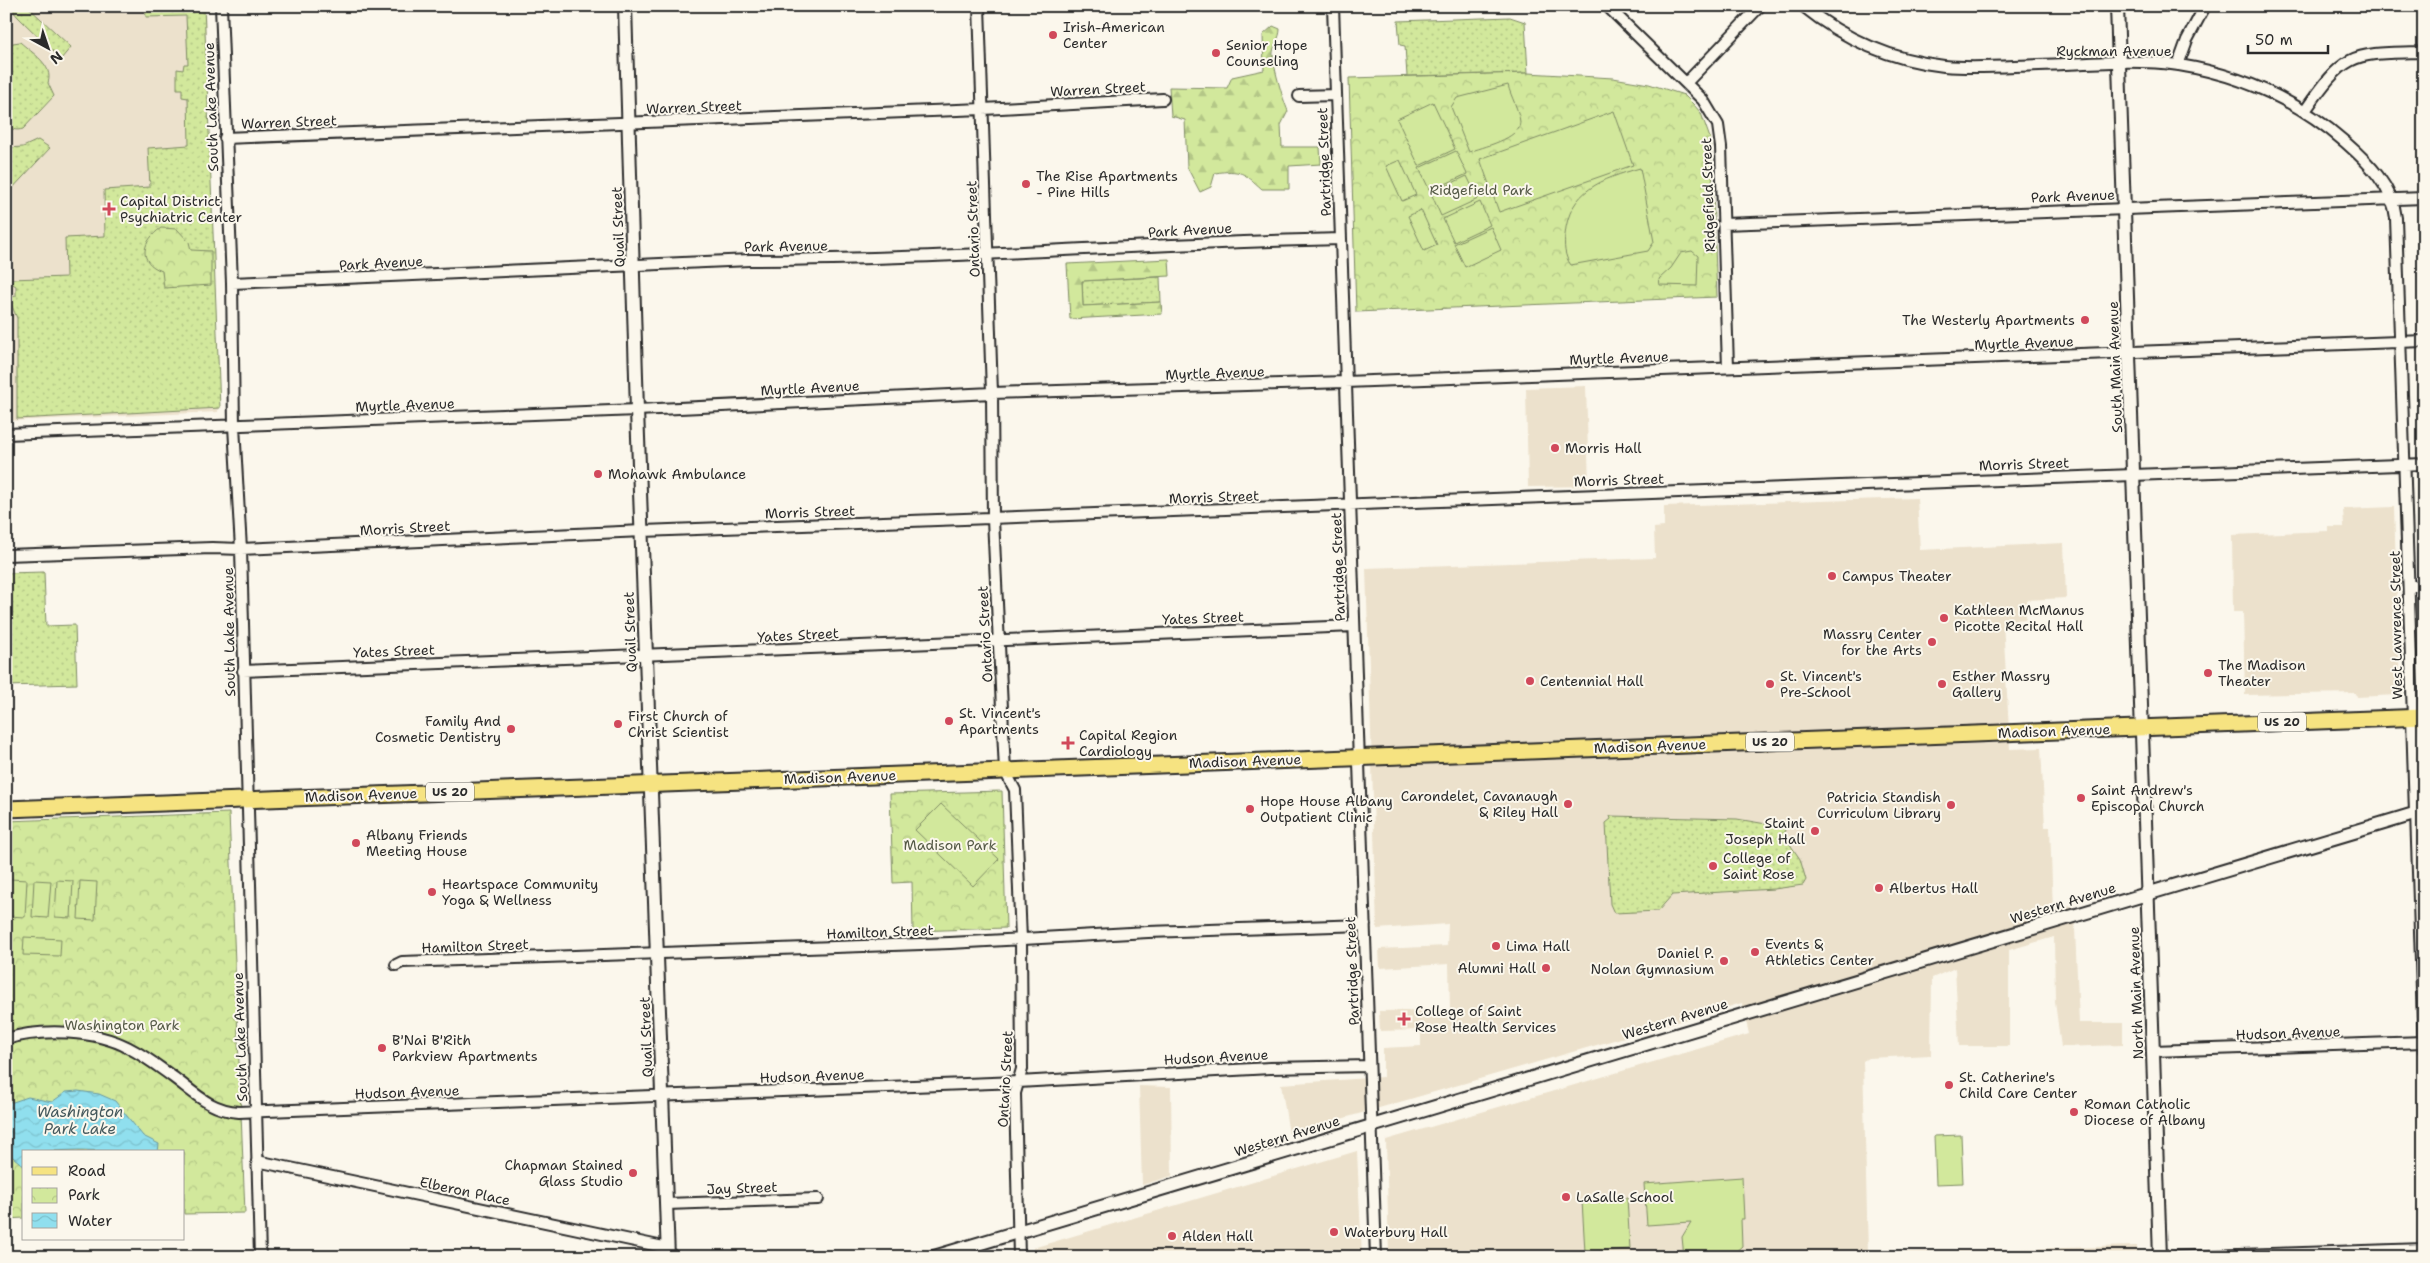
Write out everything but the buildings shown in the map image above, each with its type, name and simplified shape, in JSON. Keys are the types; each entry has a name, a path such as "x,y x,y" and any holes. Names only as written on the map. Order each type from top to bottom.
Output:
{"main road":[{"name":"Madison Avenue","path":"6,808 2418,718"}],"street":[{"name":"South Lake Avenue","path":"221,6 232,283 234,426 241,549 260,1257"},
{"name":"Quail Street","path":"625,6 637,410 643,531 668,1252"},
{"name":"Ontario Street","path":"979,6 998,639 1005,771 1014,790 1021,940 1022,1069 1015,1093 1020,1257"},
{"name":"Partridge Street","path":"1333,6 1376,1257"},
{"name":"Ridgefield Street","path":"1607,6 1708,106 1719,132 1728,367"},
{"path":"1686,83 1760,6"},
{"name":"Ryckman Avenue","path":"1803,6 1851,39 1883,53 1921,62 1974,67 2118,62 2178,65 2240,80 2273,93 2305,111 2358,154 2380,178 2393,199"},
{"name":"South Main Avenue","path":"2117,6 2143,727"},
{"path":"2178,65 2191,32 2205,6"},
{"path":"2305,111 2330,75 2350,60 2369,54 2424,52"},
{"path":"1299,96 1336,95"},
{"name":"Warren Street","path":"226,138 983,109 1163,99"},
{"name":"Park Avenue","path":"1724,224 2424,198"},
{"name":"West Lawrence Street","path":"2393,199 2396,218 2410,586 2418,718 2424,1050"},
{"name":"Park Avenue","path":"232,283 1205,242 1340,239"},
{"name":"Myrtle Avenue","path":"6,434 637,410 992,393 1345,382 2424,341"},
{"name":"Morris Street","path":"6,555 212,548 241,549 643,531 993,520 2424,464"},
{"path":"2410,586 2424,586"},
{"name":"Yates Street","path":"244,671 1354,626"},
{"name":"North Main Avenue","path":"2143,727 2160,1257"},
{"name":"Western Avenue","path":"934,1257 2420,812"},
{"name":"Hamilton Street","path":"396,965 402,962 1021,940 1148,932 1365,924"},
{"name":"Hudson Avenue","path":"6,1039 52,1032 108,1040 128,1047 215,1108 227,1112 1018,1082 1270,1068 1369,1066"},
{"name":"Hudson Avenue","path":"2153,1050 2424,1042"},
{"name":"Elberon Place","path":"257,1161 668,1252"},
{"name":"Jay Street","path":"666,1204 818,1199"},
{"path":"2176,1257 2424,1249"}],"shaded area":[{"name":"Capital District Psychiatric Center","path":"6,6 205,6 218,412 6,421"},
{"path":"1586,386 1589,486 1528,487 1526,388"},
{"name":"College of Saint Rose","path":"1917,498 1920,550 2064,543 2066,598 2026,600 2026,619 2003,621 2010,749 2041,748 2045,827 2050,827 2053,911 2074,905 2079,1023 2123,1023 2123,1045 2061,1047 2055,1002 2054,937 2009,950 2009,1046 1959,1046 1955,968 1932,978 1931,1055 1868,1058 1863,1061 1868,1253 2137,1246 2137,1257 1389,1257 1386,1140 1749,1034 1742,1003 1289,1134 1281,1084 1383,1077 1383,1048 1421,1046 1421,1030 1380,1031 1379,1011 1450,1010 1449,964 1380,968 1379,949 1447,946 1448,924 1377,929 1366,568 1655,558 1654,528 1664,527 1664,506"},
{"path":"2394,507 2400,691 2397,695 2357,697 2356,693 2245,695 2243,612 2233,612 2232,535 2328,531 2328,527 2344,527 2343,509"},
{"path":"1139,1086 1171,1087 1172,1176 1142,1185"},
{"path":"1357,1151 1362,1257 1034,1257 1033,1248"}],"green space":[{"path":"9,6 27,6 71,47 61,59"},
{"path":"145,6 204,6 220,408 17,419 17,318 8,297 16,296 16,286 11,283 11,279 66,277 65,238 105,236 104,190 150,187 148,148 189,145 188,98 182,97 182,89 177,89 177,69 183,70 184,64 188,64 186,16 146,17"},
{"path":"1510,17 1525,22 1528,73 1407,76 1405,46 1400,45 1398,21"},
{"path":"1273,26 1280,29 1273,57 1283,99 1288,111 1281,125 1282,147 1320,147 1321,164 1289,166 1289,189 1262,189 1246,176 1237,172 1231,172 1215,173 1211,187 1200,192 1187,167 1185,120 1171,116 1169,87 1227,88 1232,77 1264,70 1263,35"},
{"path":"20,42 45,65 49,77 48,83 54,96 23,129 16,130 6,123 6,49 13,43"},
{"name":"Ridgefield Park","path":"1528,73 1613,78 1649,84 1684,95 1701,113 1711,141 1717,297 1356,312 1349,78"},
{"path":"1508,85 1517,108 1520,122 1518,128 1514,133 1499,142 1469,152 1451,107 1457,98"},
{"path":"1433,102 1455,149 1419,166 1397,119"},
{"path":"1614,111 1633,165 1499,212 1480,159"},
{"path":"38,140 50,148 9,192 6,192 6,148 23,147"},
{"path":"1456,151 1467,174 1430,191 1419,168"},
{"path":"1400,160 1416,195 1402,201 1386,166"},
{"path":"1640,168 1654,242 1648,251 1571,265 1566,254 1565,235 1573,207 1580,197 1601,182"},
{"path":"1467,176 1478,199 1441,216 1431,193"},
{"path":"1480,202 1490,225 1454,242 1443,219"},
{"path":"1421,210 1437,245 1424,251 1408,216"},
{"path":"1491,227 1501,250 1465,267 1454,244"},
{"path":"161,228 177,229 189,242 191,250 211,251 211,285 164,288 162,271 149,262 145,251 150,239"},
{"path":"1692,251 1698,256 1697,286 1660,285 1659,279 1671,268 1681,253"},
{"path":"1169,259 1170,276 1082,281 1083,306 1161,302 1162,314 1070,319 1067,264"},
{"path":"1160,277 1161,302 1083,306 1082,281"},
{"path":"44,572 46,626 75,625 77,684 6,686 6,573"},
{"name":"Madison Park","path":"1002,791 1006,928 913,931 912,882 893,883 890,794"},
{"path":"941,804 999,859 973,886 915,830"},
{"name":"Washington Park","path":"229,813 245,1213 185,1214 185,1150 22,1150 22,1218 6,1219 6,821"},
{"path":"1610,816 1737,819 1784,827 1787,840 1800,859 1806,880 1803,885 1774,889 1672,895 1658,911 1614,913 1610,904 1606,823 1611,819"},
{"path":"10,879 27,880 25,917 8,916"},
{"path":"34,880 51,881 48,918 32,917"},
{"path":"57,880 73,881 71,918 55,917"},
{"path":"80,881 97,882 95,920 78,919"},
{"path":"24,937 61,939 60,956 23,955"},
{"path":"1961,1135 1963,1183 1936,1184 1934,1136"},
{"path":"1742,1177 1744,1219 1741,1219 1742,1246 1732,1255 1684,1257 1682,1237 1691,1222 1647,1225 1644,1184"},
{"path":"1627,1198 1630,1249 1585,1252 1582,1201"}],"water":[{"name":"Washington Park Lake","path":"78,1091 99,1094 115,1101 143,1136 159,1144 158,1150 22,1150 22,1164 9,1154 6,1154 6,1101 13,1102 28,1097 52,1102 66,1092"}],"place":[{"name":"Irish-American Center","path":"1053,35"},
{"name":"Senior Hope Counseling","path":"1216,53"},
{"name":"The Rise Apartments - Pine Hills","path":"1026,184"},
{"name":"Capital District Psychiatric Center","path":"109,209"},
{"name":"The Westerly Apartments","path":"2085,320"},
{"name":"Morris Hall","path":"1555,448"},
{"name":"Mohawk Ambulance","path":"598,474"},
{"name":"Campus Theater","path":"1832,576"},
{"name":"Kathleen McManus Picotte Recital Hall","path":"1944,618"},
{"name":"Massry Center for the Arts","path":"1932,642"},
{"name":"The Madison Theater","path":"2208,673"},
{"name":"Centennial Hall","path":"1530,681"},
{"name":"St. Vincent's Pre-School","path":"1770,684"},
{"name":"Esther Massry Gallery","path":"1942,684"},
{"name":"St. Vincent's Apartments","path":"949,721"},
{"name":"First Church of Christ Scientist","path":"618,724"},
{"name":"Family And Cosmetic Dentistry","path":"511,729"},
{"name":"Capital Region Cardiology","path":"1068,743"},
{"name":"Saint Andrew's Episcopal Church","path":"2081,798"},
{"name":"Carondelet, Cavanaugh & Riley Hall","path":"1568,804"},
{"name":"Patricia Standish Curriculum Library","path":"1951,805"},
{"name":"Hope House Albany Outpatient Clinic","path":"1250,809"},
{"name":"Staint Joseph Hall","path":"1815,831"},
{"name":"Albany Friends Meeting House","path":"356,843"},
{"name":"College of Saint Rose","path":"1713,866"},
{"name":"Albertus Hall","path":"1879,888"},
{"name":"Heartspace Community Yoga & Wellness","path":"432,892"},
{"name":"Lima Hall","path":"1496,946"},
{"name":"Events & Athletics Center","path":"1755,952"},
{"name":"Daniel P. Nolan Gymnasium","path":"1724,961"},
{"name":"Alumni Hall","path":"1546,968"},
{"name":"College of Saint Rose Health Services","path":"1404,1019"},
{"name":"B'Nai B'Rith Parkview Apartments","path":"382,1048"},
{"name":"St. Catherine's Child Care Center","path":"1949,1085"},
{"name":"Roman Catholic Diocese of Albany","path":"2074,1112"},
{"name":"Chapman Stained Glass Studio","path":"633,1173"},
{"name":"LaSalle School","path":"1566,1197"},
{"name":"Waterbury Hall","path":"1334,1232"},
{"name":"Alden Hall","path":"1172,1236"}]}
